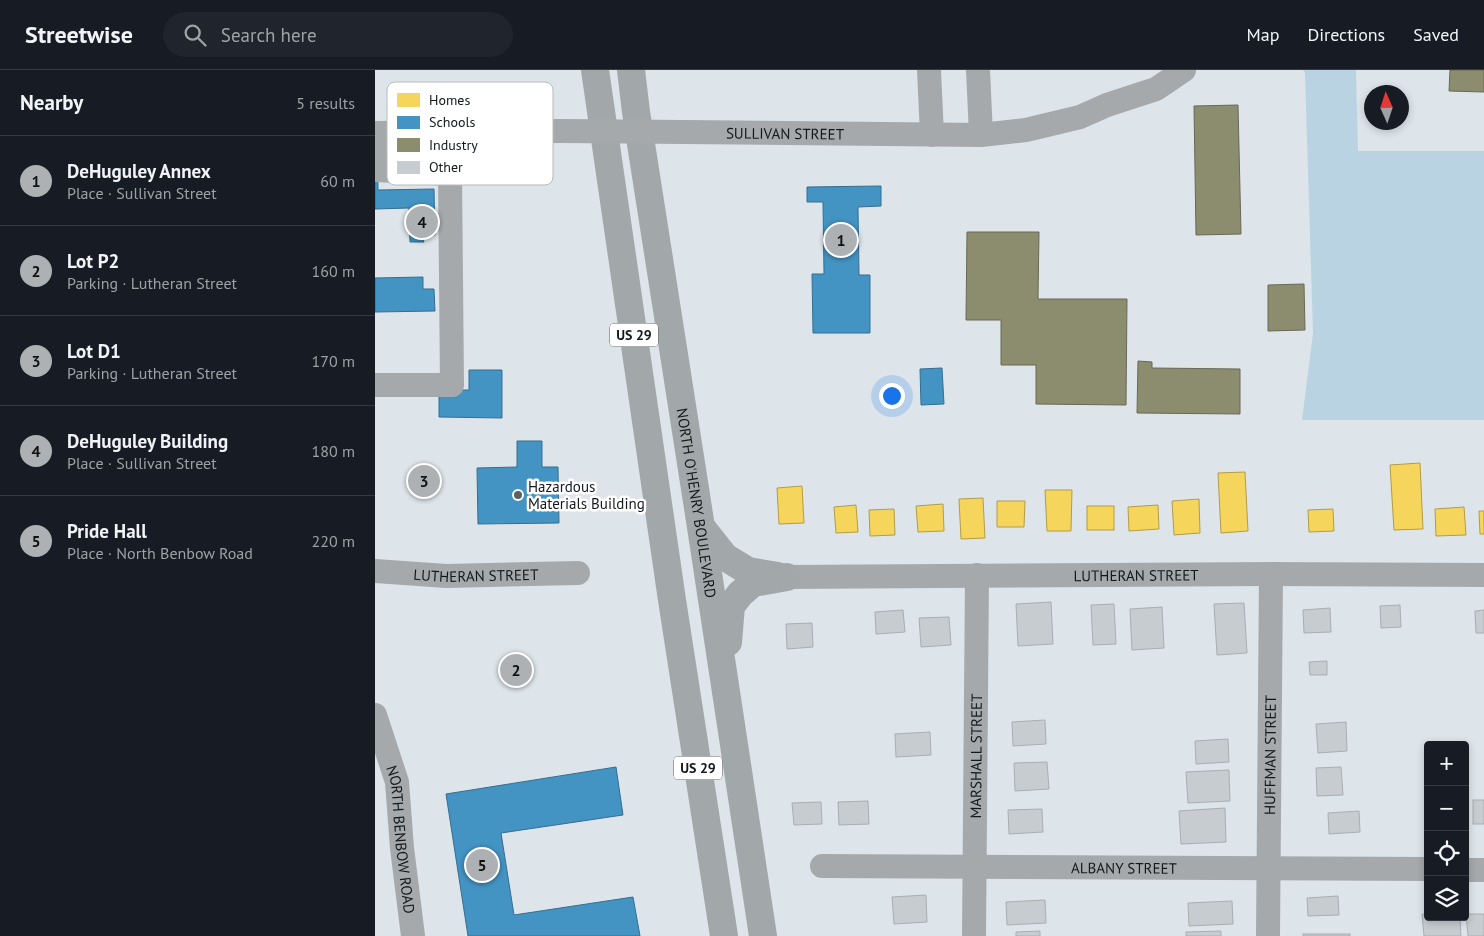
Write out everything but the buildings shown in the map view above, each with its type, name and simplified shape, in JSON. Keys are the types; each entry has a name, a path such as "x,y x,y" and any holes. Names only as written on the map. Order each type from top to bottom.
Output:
{"highway":[{"name":"US 29","path":"595,70 672,600 724,936"},
{"name":"NORTH O'HENRY BOULEVARD","path":"631,70 763,936"},
{"path":"636,112 644,70"},
{"path":"701,527 725,557 748,571 787,577"},
{"path":"721,670 729,638 731,606 735,600 753,583 787,577"}],"street":[{"path":"929,70 932,135"},
{"path":"978,70 981,135"},
{"name":"SULLIVAN STREET","path":"553,131 981,135 1026,130 1080,117 1107,105 1156,89 1184,70"},
{"path":"375,133 377,170 387,171"},
{"path":"375,384 452,385 450,185"},
{"name":"LUTHERAN STREET","path":"375,571 446,576 578,573"},
{"name":"LUTHERAN STREET","path":"787,577 1271,574 1484,575"},
{"name":"HUFFMAN STREET","path":"1268,936 1271,574"},
{"name":"MARSHALL STREET","path":"974,936 977,575"},
{"name":"NORTH BENBOW ROAD","path":"375,715 397,782 402,848 413,936"},
{"name":"ALBANY STREET","path":"822,866 1424,869"},
{"path":"1469,870 1484,870"}],"shaded area":[{"path":"1303,70 1356,70 1358,151 1484,151 1484,420 1302,420 1313,333 1305,73"}],"place":[{"name":"DeHuguley Building","path":"422,222"},
{"name":"DeHuguley Annex","path":"841,240"},
{"name":"Lot D1","path":"424,481"},
{"name":"Hazardous Materials Building","path":"518,495"},
{"name":"Lot P2","path":"516,670"},
{"name":"Pride Hall","path":"482,865"}]}
